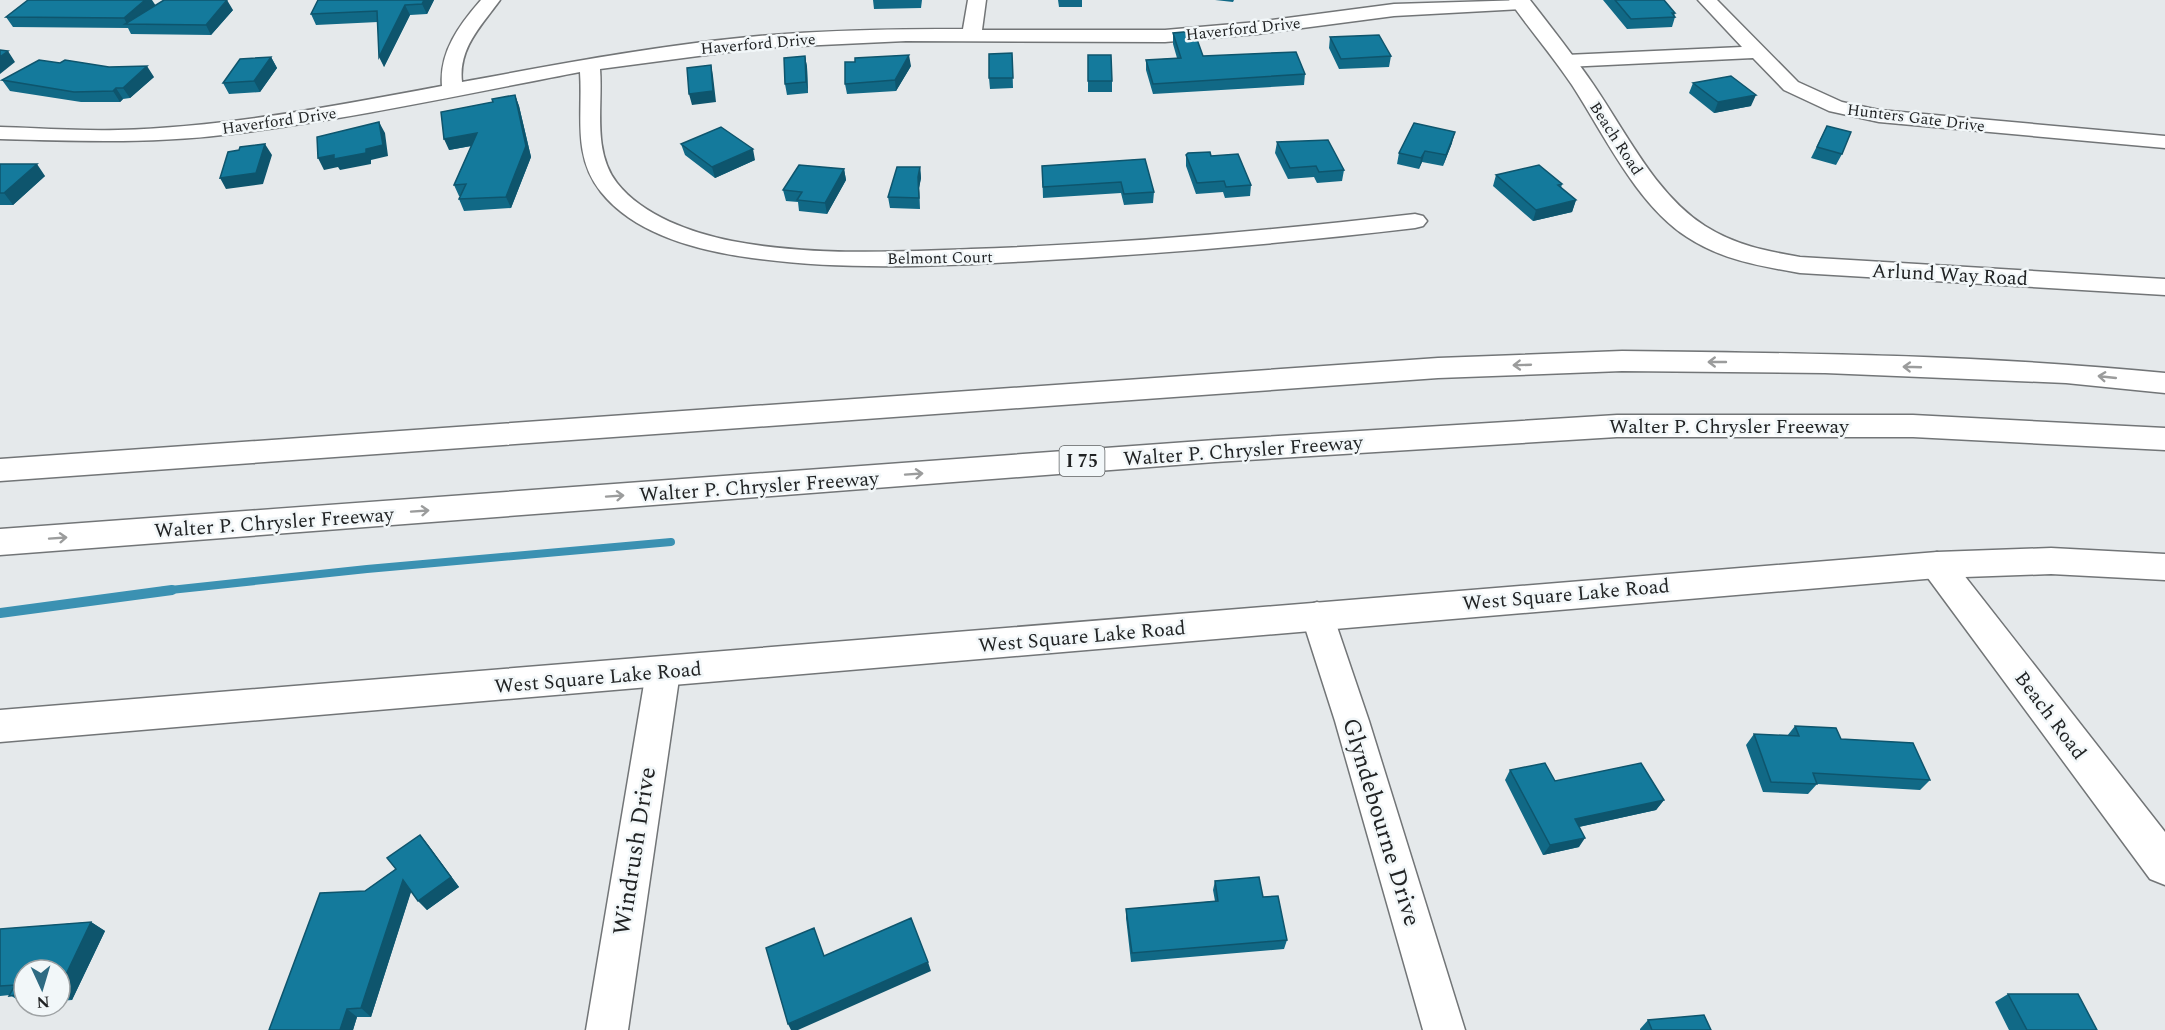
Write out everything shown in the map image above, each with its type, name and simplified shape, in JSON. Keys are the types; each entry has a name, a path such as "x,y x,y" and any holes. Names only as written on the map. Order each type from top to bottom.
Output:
{"main road":[{"name":"Beach Road","path":"1521,2 1566,61 1644,179 1666,207 1704,238 1736,253"},
{"name":"Arlund Way Road","path":"1736,253 1800,266 2165,287"},
{"path":"0,470 1438,368 1622,361 1825,363 2066,373 2165,383"},
{"name":"Walter P. Chrysler Freeway","path":"0,542 1215,452 1617,426 1913,426 2165,439"},
{"name":"West Square Lake Road","path":"0,726 1937,565 2050,561 2165,567"},
{"name":"Beach Road","path":"1937,565 2165,865"}],"street":[{"path":"453,89 452,65 461,40 491,0"},
{"path":"972,35 976,0"},
{"path":"1318,0 1329,18"},
{"name":"Hunters Gate Drive","path":"1707,0 1791,86 1836,107 1879,116 2165,142"},
{"name":"Haverford Drive","path":"0,133 118,136 230,128 335,112 590,64 759,42 856,36 1165,36 1257,28 1412,9 1521,2"},
{"path":"1566,61 1757,52"},
{"name":"Belmont Court","path":"590,64 592,159 607,186 618,198 647,218 692,237 751,251 820,256 980,257 1076,252 1415,221"},
{"name":"Glyndebourne Drive","path":"1317,615 1355,731 1444,1030"},
{"name":"Windrush Drive","path":"607,1030 663,672"}],"building":[{"path":"28,0 145,0 124,18 6,17"},
{"path":"164,0 227,0 206,25 125,24"},
{"path":"318,0 424,0 422,4 405,5 379,57 377,11 311,14"},
{"path":"1615,0 1664,0 1675,13 1672,13 1675,17 1631,19"},
{"path":"1194,31 1203,56 1296,52 1305,74 1153,84 1146,60 1181,58 1173,33"},
{"path":"1379,35 1391,56 1341,59 1330,37"},
{"path":"0,50 8,51 0,57"},
{"path":"1012,53 1013,78 989,78 989,54"},
{"path":"909,55 895,80 845,84 845,62 855,62 855,58"},
{"path":"1088,55 1111,55 1112,81 1088,81"},
{"path":"805,56 806,82 785,84 784,58"},
{"path":"271,57 254,81 223,83 240,59"},
{"path":"39,60 60,63 65,60 109,67 147,66 123,88 116,88 113,91 74,92 2,80"},
{"path":"711,65 713,91 689,94 687,68"},
{"path":"1731,76 1756,95 1718,102 1693,83"},
{"path":"515,95 526,146 506,197 459,199 466,184 454,185 477,133 444,139 441,112 493,102 492,99"},
{"path":"379,122 383,145 366,149 366,153 334,159 334,155 318,158 317,137"},
{"path":"1414,123 1455,132 1446,155 1425,151 1421,158 1399,153"},
{"path":"1827,126 1851,132 1842,154 1817,147"},
{"path":"721,127 753,149 712,167 681,144"},
{"path":"1328,140 1344,170 1319,172 1316,166 1290,168 1277,142"},
{"path":"265,144 256,173 220,178 228,152 239,150 240,147"},
{"path":"1210,152 1211,156 1238,154 1251,185 1226,187 1224,181 1197,183 1186,155"},
{"path":"1145,159 1154,192 1124,194 1121,182 1043,187 1042,166"},
{"path":"0,164 37,164 4,193 0,193"},
{"path":"799,165 844,169 825,203 797,200 802,192 783,190"},
{"path":"1539,165 1562,184 1558,185 1576,200 1536,210 1496,175"},
{"path":"897,167 920,167 919,198 888,197"},
{"path":"1795,726 1836,728 1841,739 1913,743 1930,780 1813,773 1817,784 1771,782 1754,734 1799,736"},
{"path":"1545,763 1555,781 1641,763 1664,800 1575,819 1585,838 1550,845 1510,770"},
{"path":"420,835 451,877 418,901 403,880 361,1008 347,1009 340,1030 269,1030 320,893 365,891 396,869 387,858"},
{"path":"1259,877 1263,897 1278,896 1287,940 1132,953 1126,909 1218,901 1215,881"},
{"path":"911,918 928,962 788,1024 766,948 814,928 824,956"},
{"path":"91,922 72,962 72,958 12,958 12,985 0,986 0,929"},
{"path":"2008,994 2078,994 2097,1030 2027,1030"},
{"path":"1704,1015 1711,1030 1652,1030 1648,1020"}],"waterway":[{"path":"161,591 367,569 671,542"},
{"path":"0,613 172,590"}]}
